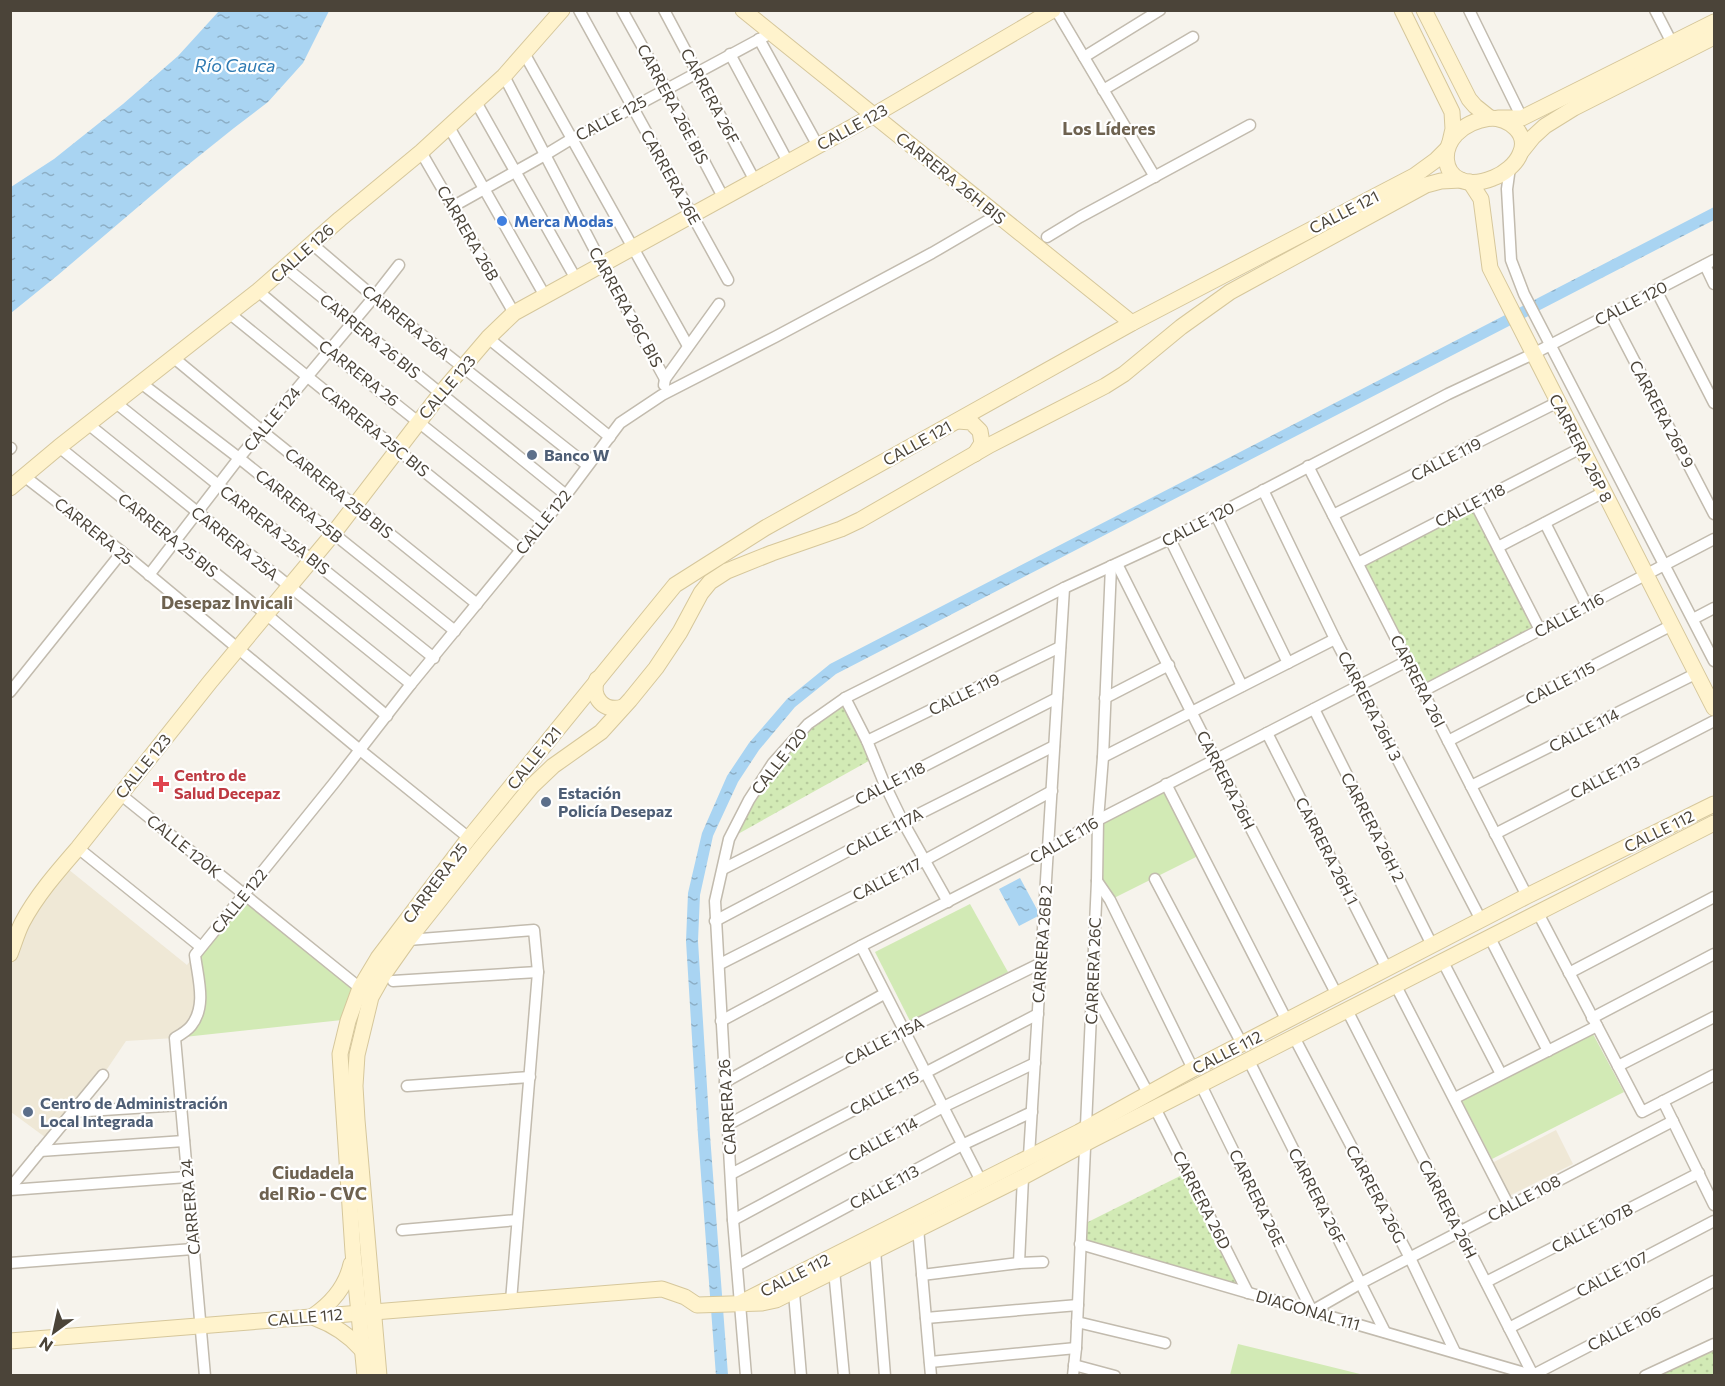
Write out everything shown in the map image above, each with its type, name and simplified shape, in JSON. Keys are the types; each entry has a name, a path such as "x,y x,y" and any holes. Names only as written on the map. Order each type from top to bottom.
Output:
{"street":[{"name":"CALLE 126","path":"10,488 258,291 421,152 504,76 562,10"},
{"name":"CARRERA 26E","path":"579,10 728,280"},
{"name":"CARRERA 26E BIS","path":"622,10 723,197"},
{"name":"CARRERA 26F","path":"664,10 755,181"},
{"name":"CARRERA 26H BIS","path":"743,10 765,36 874,116 1132,323"},
{"path":"1054,10 1155,177"},
{"name":"CALLE 123","path":"10,954 22,924 35,902 63,865 333,534 441,393 488,338 514,313 874,116 1054,10"},
{"path":"1084,57 1160,10"},
{"path":"1402,10 1452,112 1453,129 1446,154 1448,166 1454,175 1466,181 1479,182 1494,178 1510,167 1533,137 1545,126 1574,108 1714,37"},
{"path":"1424,10 1469,99 1475,106 1494,118 1509,122 1519,132 1522,143 1521,152"},
{"path":"1469,10 1522,118"},
{"path":"1655,10 1672,43"},
{"path":"1449,145 1465,127 1475,121 1522,118 1714,22"},
{"path":"765,36 818,146"},
{"name":"CALLE 125","path":"453,207 573,138 765,36"},
{"path":"1103,90 1193,37"},
{"path":"524,54 688,346"},
{"path":"730,54 788,162"},
{"name":"CARRERA 26C BIS","path":"504,76 665,379"},
{"path":"476,102 576,279"},
{"path":"1047,237 1250,125"},
{"path":"449,127 545,296"},
{"name":"CALLE 121","path":"475,843 597,679 675,585 765,528 1132,323 1414,176 1436,160 1449,145"},
{"name":"CARRERA 26B","path":"421,152 514,313"},
{"name":"CARRERA 26P 8","path":"1510,167 1507,189 1511,260 1524,294 1552,344 1714,660"},
{"name":"CALLE 121","path":"475,843 553,766 602,732 656,668 710,582 727,571 771,553 841,529 975,453 1105,386 1124,374 1181,327 1230,292 1414,191 1441,181 1466,181"},
{"name":"CARRERA 26P 8","path":"1466,181 1481,200 1490,268 1714,708"},
{"name":"CALLE 122","path":"198,951 411,684 566,495 620,423 662,396 932,253 997,215"},
{"name":"CARRERA 26A","path":"312,244 374,297 587,465"},
{"path":"1710,262 1714,284"},
{"name":"CALLE 120","path":"729,839 749,800 774,763 808,724 845,698 1064,588 1170,539 1448,394 1533,354 1710,262"},
{"name":"CALLE 124","path":"148,575 239,458 399,265"},
{"name":"CARRERA 26 BIS","path":"286,268 566,495"},
{"path":"1656,290 1714,403"},
{"name":"CARRERA 26","path":"258,291 329,351 544,522"},
{"path":"662,396 665,379 719,304"},
{"name":"CARRERA 25C BIS","path":"229,313 521,550"},
{"name":"CARRERA 26P 9","path":"1610,314 1714,514"},
{"path":"488,338 610,437"},
{"name":"CARRERA 25B BIS","path":"174,358 477,604"},
{"name":"CARRERA 25B","path":"141,383 239,458 455,631"},
{"name":"CALLE 119","path":"1333,515 1558,402"},
{"name":"CARRERA 25A BIS","path":"116,403 434,658"},
{"path":"958,421 971,422 980,430 982,443 980,449 975,453"},
{"name":"CARRERA 25A","path":"88,424 411,684"},
{"name":"CARRERA 25 BIS","path":"59,447 266,614 387,716"},
{"name":"CALLE 118","path":"1358,563 1581,448"},
{"name":"CARRERA 26I","path":"1308,466 1527,896"},
{"name":"CARRERA 25","path":"24,476 122,552 475,843"},
{"name":"CARRERA 26H 3","path":"1263,490 1335,639 1481,920"},
{"path":"1498,547 1604,492"},
{"path":"1475,502 1540,630"},
{"path":"1216,515 1288,663"},
{"path":"1545,523 1587,606"},
{"path":"1170,539 1242,686"},
{"name":"CALLE 116","path":"1423,691 1714,539"},
{"path":"10,692 122,552"},
{"name":"CARRERA 26H","path":"1114,565 1169,665 1337,995"},
{"name":"CARRERA 26C","path":"1074,1370 1098,820 1114,565"},
{"name":"CARRERA 26B 2","path":"1029,1156 1064,588"},
{"path":"1693,619 1714,608"},
{"name":"CALLE 115","path":"1448,741 1672,625"},
{"path":"1103,757 1335,639"},
{"name":"CALLE 119","path":"867,741 1060,647"},
{"name":"CALLE 116","path":"721,1021 861,945 1048,850 1166,784 1407,661"},
{"path":"1105,698 1169,665"},
{"name":"CALLE 114","path":"1471,786 1697,673"},
{"path":"597,679 595,689 598,700 612,709 623,708"},
{"path":"845,698 903,822 948,902"},
{"name":"CALLE 118","path":"723,869 1057,698"},
{"name":"CARRERA 26H 2","path":"1314,709 1432,945"},
{"name":"CALLE 113","path":"1495,834 1714,721"},
{"name":"CARRERA 26H 1","path":"1267,733 1387,969"},
{"name":"CALLE 117A","path":"716,921 903,822 1054,746"},
{"path":"1166,784 1287,1021"},
{"name":"CALLE 117","path":"720,964 925,860 1052,791"},
{"name":"CALLE 120K","path":"120,794 360,988"},
{"name":"CALLE 112","path":"737,1303 1086,1128 1193,1069 1527,896 1714,804"},
{"name":"CALLE 112","path":"10,1341 662,1289 685,1297 697,1305 762,1303 776,1300 1023,1177 1714,823"},
{"name":"CARRERA 26","path":"729,839 716,901 716,921 733,1220 738,1265 737,1303 746,1376"},
{"name":"CARRERA 25","path":"379,1376 357,1119 355,1086 357,1055 371,997 384,974 475,843"},
{"name":"CARRERA 25","path":"365,1376 353,1252 339,1054 360,988 378,958 475,843"},
{"path":"78,848 198,951"},
{"path":"1155,879 1242,1044"},
{"path":"1097,881 1110,900 1193,1069"},
{"path":"1569,973 1714,897"},
{"path":"1538,913 1642,1112 1713,1078"},
{"path":"408,940 534,930 538,972 511,1301"},
{"path":"1490,938 1548,1051"},
{"path":"861,945 981,1181"},
{"name":"CARRERA 24","path":"198,951 201,997 198,1014 190,1027 175,1038 205,1376"},
{"path":"1455,1098 1548,1051 1594,1022 1714,954"},
{"path":"1443,962 1501,1074"},
{"name":"CALLE 115A","path":"729,1124 903,1031 1041,963"},
{"path":"393,981 538,972"},
{"path":"1396,986 1509,1206"},
{"path":"1092,987 1148,1094"},
{"path":"725,1082 884,994"},
{"name":"CARRERA 26H","path":"1347,1010 1534,1375"},
{"name":"CALLE 115","path":"731,1174 1038,1014"},
{"path":"1618,1066 1714,1017"},
{"name":"CARRERA 26G","path":"1294,1037 1410,1258 1455,1352"},
{"name":"CARRERA 26F","path":"1249,1060 1385,1332"},
{"name":"CALLE 114","path":"733,1220 943,1107 1035,1063"},
{"path":"10,1189 103,1075"},
{"path":"407,1086 530,1077"},
{"name":"CARRERA 26E","path":"1201,1085 1312,1311"},
{"path":"1663,1101 1714,1205"},
{"path":"72,1112 181,1105"},
{"name":"CARRERA 26D","path":"1155,1108 1248,1293"},
{"name":"CALLE 113","path":"738,1265 962,1145 1032,1112"},
{"name":"CALLE 108","path":"1312,1311 1361,1283 1673,1120"},
{"path":"40,1151 184,1141"},
{"name":"CALLE 107B","path":"1486,1282 1699,1173"},
{"path":"10,1189 187,1177"},
{"path":"1019,1263 1023,1177"},
{"path":"402,1230 517,1220"},
{"name":"CALLE 107","path":"1509,1328 1714,1221"},
{"path":"918,1228 932,1376"},
{"name":"DIAGONAL 111","path":"1080,1244 1534,1375"},
{"path":"10,1263 193,1249"},
{"path":"875,1250 885,1376"},
{"path":"312,1317 325,1308 344,1283 353,1252"},
{"path":"922,1275 1043,1262"},
{"path":"834,1270 844,1376"},
{"name":"CALLE 106","path":"1534,1375 1714,1281"},
{"path":"794,1293 801,1376"},
{"path":"926,1318 1078,1305"},
{"path":"312,1317 329,1323 345,1333 362,1350"},
{"path":"1077,1322 1165,1343"},
{"path":"1645,1376 1714,1344"},
{"path":"930,1362 1076,1348"},
{"path":"1074,1370 1115,1376"}],"shaded area":[{"path":"63,865 187,965 195,955 198,1014 175,1038 126,1041 103,1075 49,1140 11,1112 10,954"},
{"path":"1556,1130 1573,1164 1509,1196 1492,1163"}],"green space":[{"path":"1475,503 1540,630 1423,691 1358,563"},
{"path":"845,698 874,758 729,839 749,800 808,724"},
{"path":"1166,784 1202,854 1110,900 1097,881 1098,820"},
{"path":"244,895 355,986 342,1020 175,1038 198,1014 195,955"},
{"path":"970,904 1008,972 910,1021 875,952"},
{"path":"1593,1034 1624,1092 1492,1159 1462,1101"},
{"path":"1188,1172 1248,1293 1080,1244 1082,1225"},
{"path":"1238,1344 1364,1375 1230,1375"},
{"path":"1714,1344 1714,1375 1645,1375"}],"water":[{"name":"Río Cauca","path":"219,11 329,11 303,63 268,102 179,172 11,313 11,187 54,159 123,104 178,56"},
{"path":"1714,207 1714,220 836,674 795,707 759,750 738,782 713,836 700,895 698,941 728,1375 716,1376 686,941 688,893 702,833 727,776 749,743 787,699 830,664"},
{"path":"1020,878 1040,915 1019,926 999,889"}],"place":[{"name":"Merca Modas","path":"502,221"},
{"name":"Banco W","path":"532,455"},
{"name":"Centro de Salud Decepaz","path":"161,784"},
{"name":"Estación Policía Desepaz","path":"546,802"},
{"name":"Centro de Administración Local Integrada","path":"28,1112"}],"district":[{"name":"Los Líderes","path":"1109,129"},
{"name":"Desepaz Invicali","path":"227,603"},
{"name":"Ciudadela del Rio - CVC","path":"313,1183"}]}
